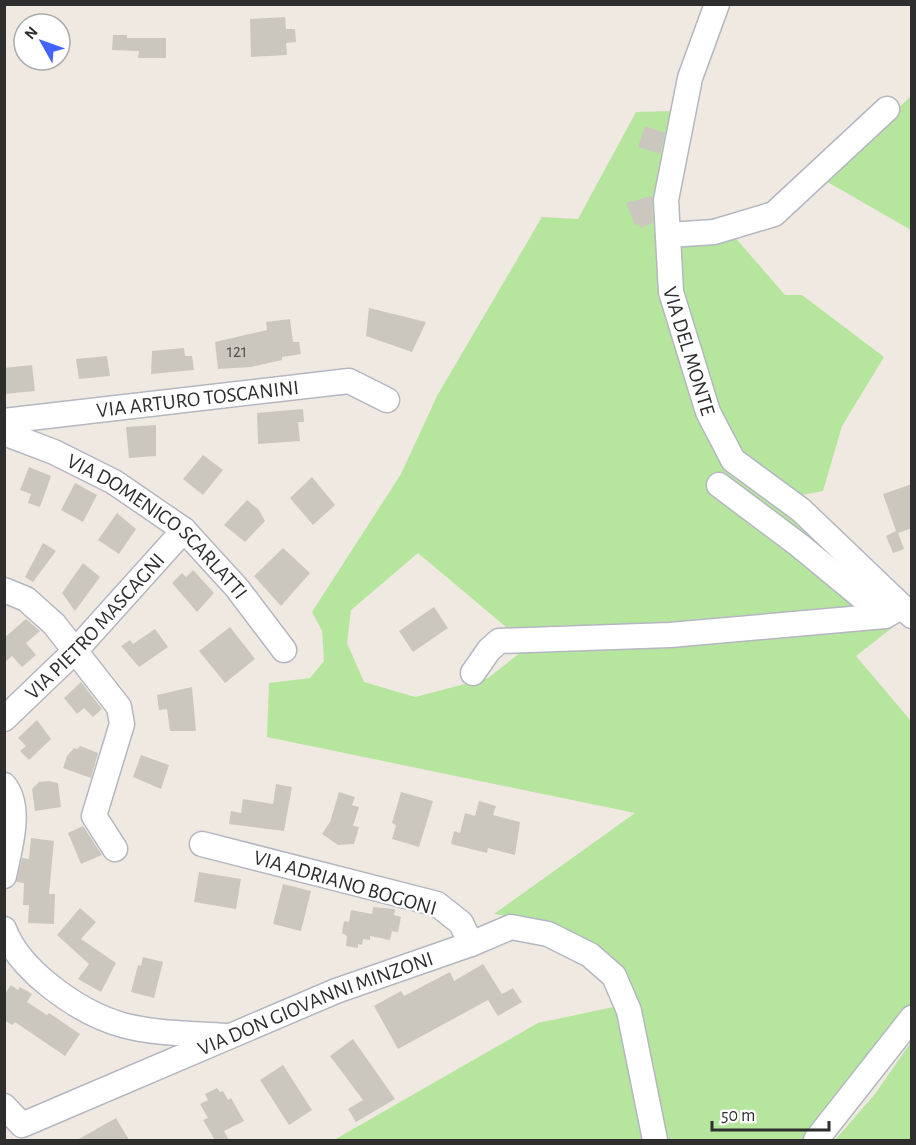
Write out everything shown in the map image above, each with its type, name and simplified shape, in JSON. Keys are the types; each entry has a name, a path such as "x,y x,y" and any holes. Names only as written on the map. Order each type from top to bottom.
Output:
{"street":[{"name":"VIA DEL MONTE","path":"717,4 690,78 666,200 671,292 708,412 733,460 801,510 900,613"},
{"path":"668,235 714,232 774,214 886,109"},
{"name":"VIA ARTURO TOSCANINI","path":"4,421 349,381 387,400"},
{"path":"708,412 716,436 708,446"},
{"name":"VIA DOMENICO SCARLATTI","path":"4,433 54,452 114,482 184,530 237,588 284,650"},
{"path":"719,485 799,545 900,613"},
{"name":"VIA PIETRO MASCAGNI","path":"4,719 76,650 184,530"},
{"path":"4,590 26,599 76,650 119,707 122,724 94,816 115,849"},
{"path":"473,673 489,650 499,641 670,635 900,613"},
{"path":"4,785 9,791 13,812 13,832 4,876"},
{"name":"VIA ADRIANO BOGONI","path":"202,844 437,904 461,923 471,944"},
{"name":"VIA DON GIOVANNI MINZONI","path":"4,1106 27,1133 230,1037 336,991 471,944 512,927 548,934 590,955 614,976 629,1011 655,1140"},
{"path":"4,929 15,950 40,978 69,1001 99,1019 137,1030 230,1037"},
{"path":"816,1140 912,1018"}],"green space":[{"path":"911,96 911,230 824,180"},
{"path":"673,111 665,175 702,418 888,607 870,612 518,632 506,627 418,553 351,610 347,643 364,682 415,697 488,678 525,649 897,624 856,656 911,721 911,1007 807,1140 662,1140 631,998 549,923 494,914 635,813 267,737 269,683 310,678 324,661 322,631 312,612 401,474 437,396 542,217 578,219 636,112"},
{"path":"732,234 785,295 802,295 884,357 842,426 823,491 797,496 772,481 739,447 720,412 681,286 679,248"},
{"path":"618,1006 646,1140 334,1140 538,1023"},
{"path":"911,1042 911,1140 835,1140 875,1094"}],"building":[{"path":"285,17 286,29 295,29 296,42 286,43 287,55 251,57 250,19"},
{"path":"113,35 127,35 127,38 166,38 166,58 138,58 139,51 112,50"},
{"path":"645,126 665,133 660,154 638,147"},
{"path":"652,196 653,223 640,228 639,224 635,225 626,203"},
{"path":"369,308 426,322 412,352 366,336"},
{"path":"290,319 293,342 299,342 301,354 282,357 282,360 251,367 218,369 215,342 267,330 266,322"},
{"path":"184,348 185,356 192,356 194,370 151,374 152,351"},
{"path":"107,356 110,376 79,379 76,359"},
{"path":"32,365 35,391 4,394 4,368"},
{"path":"303,409 304,422 298,422 300,441 258,444 257,413"},
{"path":"156,425 156,456 129,458 126,427"},
{"path":"203,455 223,470 203,495 183,479"},
{"path":"29,467 51,476 40,507 28,503 31,494 20,490"},
{"path":"312,477 335,505 313,525 290,498"},
{"path":"75,483 97,495 83,522 61,510"},
{"path":"912,484 912,528 898,533 904,549 893,553 886,536 896,531 883,494"},
{"path":"247,500 259,510 265,521 245,542 224,525"},
{"path":"117,513 136,529 119,554 98,540"},
{"path":"43,543 56,551 33,582 25,577"},
{"path":"283,548 310,573 281,606 254,576"},
{"path":"83,563 100,577 75,611 62,593"},
{"path":"193,570 214,593 197,612 172,583 182,573 186,577"},
{"path":"434,607 448,628 413,652 399,631"},
{"path":"26,619 40,631 26,643 36,655 22,667 12,656 4,663 4,638"},
{"path":"230,627 255,659 225,683 199,651"},
{"path":"155,629 168,647 139,667 121,646 130,640 133,644"},
{"path":"81,682 102,709 93,717 84,708 77,714 64,698"},
{"path":"192,687 196,731 170,731 167,709 159,710 157,695"},
{"path":"37,720 51,739 29,760 20,751 26,746 18,738"},
{"path":"80,746 98,753 91,778 63,768 67,756 74,748 78,749"},
{"path":"141,755 169,765 161,789 133,777"},
{"path":"39,782 58,783 61,807 35,811 32,789"},
{"path":"276,784 292,787 284,831 229,824 231,811 241,813 243,799 273,804"},
{"path":"339,792 355,797 352,805 359,807 353,826 359,827 354,844 338,845 322,834 330,822"},
{"path":"401,792 433,801 419,847 392,839 396,825 392,823"},
{"path":"479,801 496,806 493,815 520,822 515,855 488,848 487,853 451,844 454,831 460,833 465,813 475,816"},
{"path":"83,826 102,855 81,864 68,833"},
{"path":"31,838 54,841 49,894 55,894 54,924 28,923 29,905 23,905 24,883 16,882 22,858 29,859"},
{"path":"199,872 241,879 236,909 194,902"},
{"path":"283,884 311,891 301,931 273,924"},
{"path":"373,907 395,909 394,915 401,917 398,932 392,931 390,940 370,936 370,940 363,939 362,945 358,944 358,948 346,946 347,936 342,933 344,921 349,922 351,910 372,914"},
{"path":"80,908 96,922 81,939 116,963 101,992 78,979 89,964 57,935"},
{"path":"143,957 163,962 154,998 131,992 138,965 141,966"},
{"path":"483,964 502,994 513,988 522,1002 498,1016 488,1000 398,1049 374,1006 401,991 404,996 450,972 454,981"},
{"path":"11,985 18,990 20,987 32,994 27,1002 47,1015 49,1013 80,1034 65,1056 15,1022 12,1025 4,1020 4,995"},
{"path":"353,1039 395,1099 356,1122 348,1109 363,1100 330,1056"},
{"path":"283,1065 312,1110 289,1125 260,1080"},
{"path":"217,1088 220,1092 223,1091 228,1100 231,1098 244,1121 224,1131 229,1140 215,1140 203,1120 208,1118 200,1104 208,1100 205,1094"},
{"path":"116,1118 129,1140 77,1140"}]}
